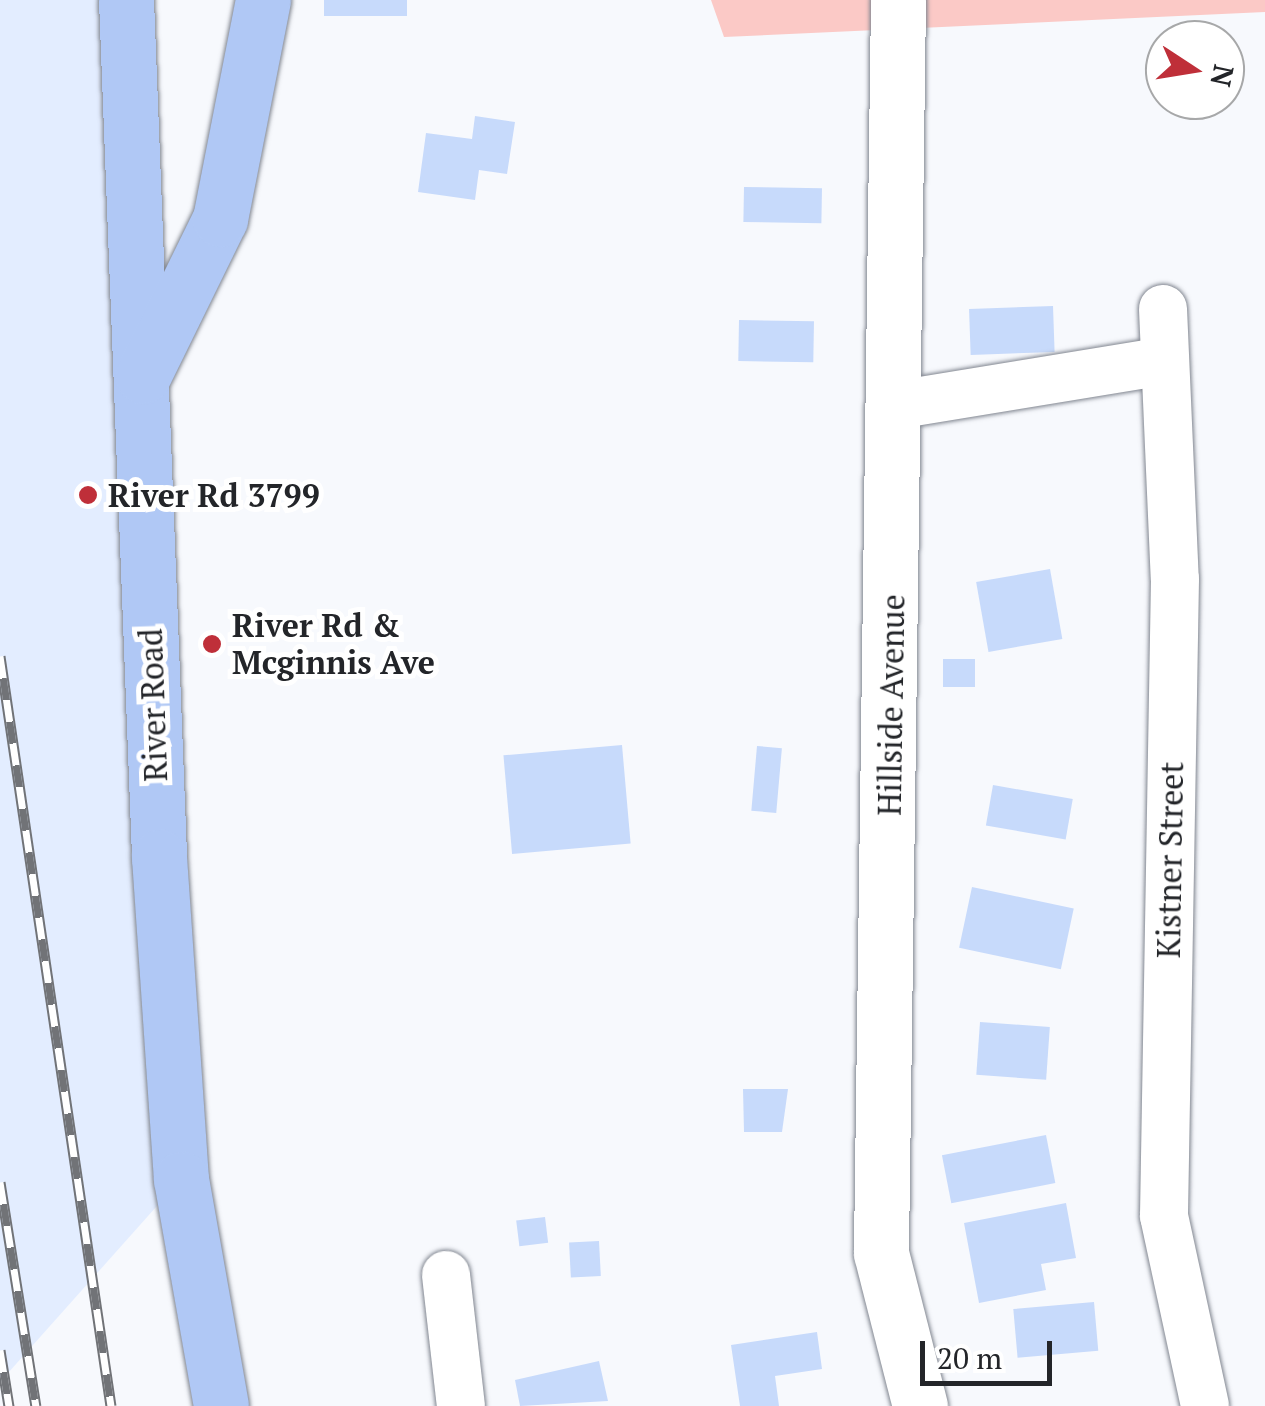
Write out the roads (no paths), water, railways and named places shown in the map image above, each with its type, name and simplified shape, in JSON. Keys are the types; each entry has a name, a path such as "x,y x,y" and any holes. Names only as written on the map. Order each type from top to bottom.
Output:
{"main road":[{"name":"River Road","path":"126,0 140,384 181,1179 221,1406"},
{"path":"140,384 220,218 263,0"}],"street":[{"name":"Hillside Avenue","path":"898,0 896,405 881,1253 920,1406"},
{"name":"Kistner Street","path":"1163,309 1175,579 1164,1216 1205,1406"},
{"path":"896,405 1164,360"},
{"path":"446,1275 461,1406"}],"railway":[{"path":"0,656 111,1406"},
{"path":"0,1182 36,1406"},
{"path":"0,1350 9,1406"}],"place":[{"name":"River Rd 3799","path":"88,495"},
{"name":"River Rd & Mcginnis Ave","path":"212,644"}]}
